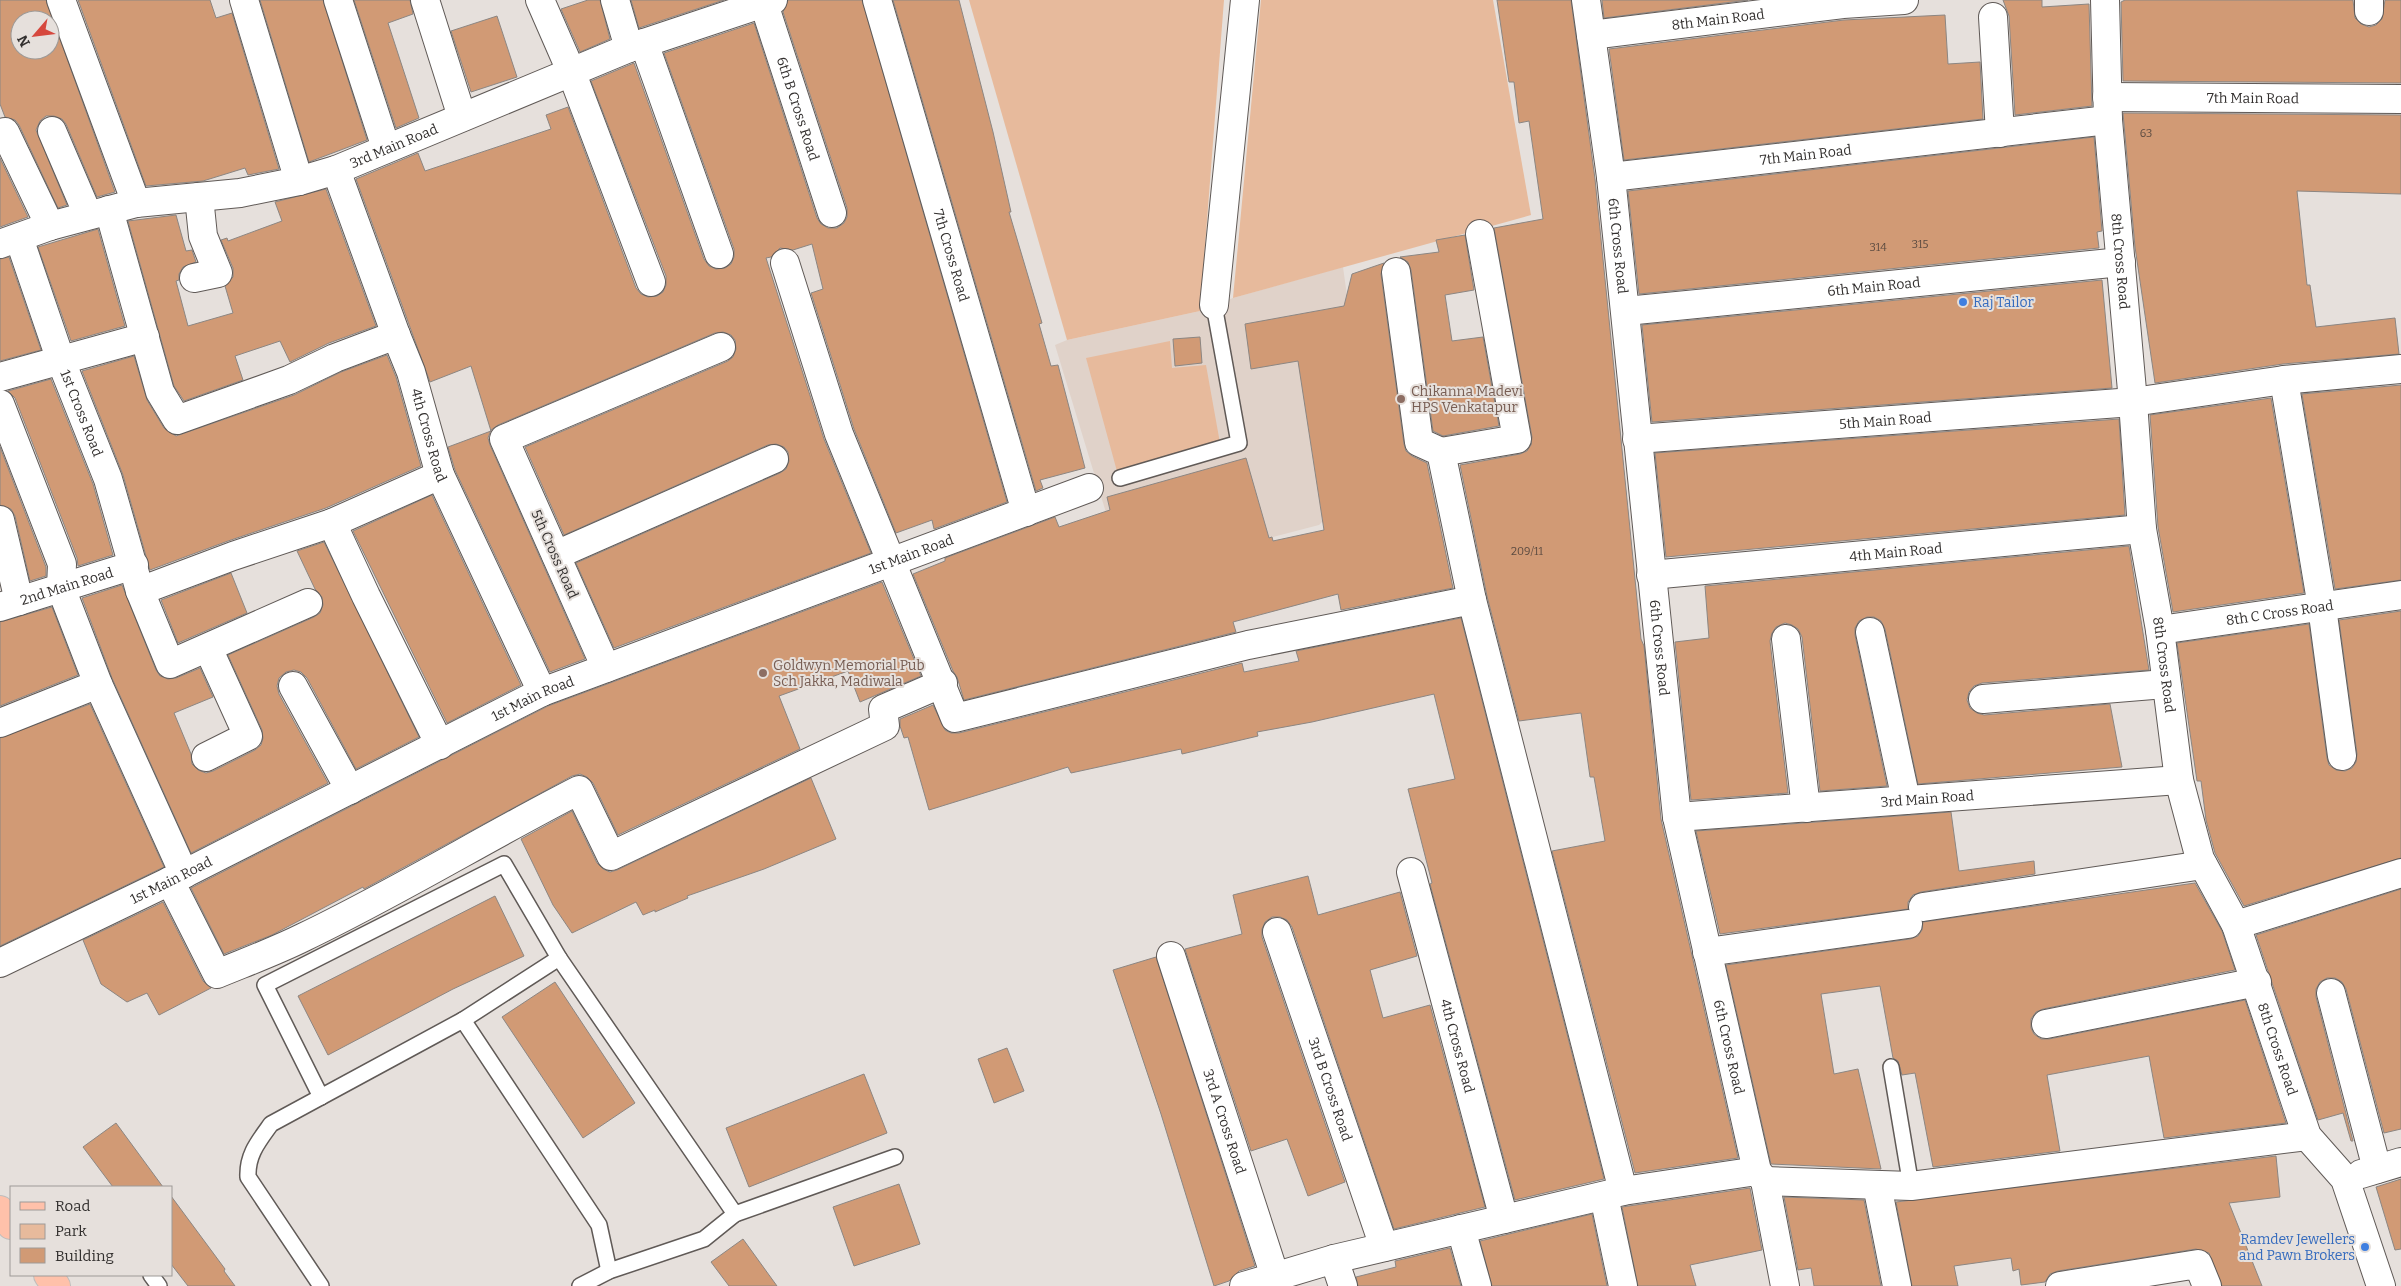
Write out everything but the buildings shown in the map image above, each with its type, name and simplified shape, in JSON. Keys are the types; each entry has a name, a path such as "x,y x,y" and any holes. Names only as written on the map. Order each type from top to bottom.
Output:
{"main road":[{"path":"0,1210 10,1224"}],"street":[{"path":"60,0 136,203"},
{"path":"244,0 298,181"},
{"path":"338,0 386,148"},
{"path":"425,0 462,117"},
{"path":"540,0 571,71 651,282"},
{"path":"614,0 636,46 719,254"},
{"name":"7th Cross Road","path":"877,0 1026,512"},
{"path":"1214,305 1245,0"},
{"name":"6th Cross Road","path":"1586,0 1611,177 1626,311 1637,439 1677,817 1785,1286"},
{"name":"8th Main Road","path":"1591,35 1842,2 1904,0"},
{"name":"8th Cross Road","path":"2105,0 2107,109 2133,402 2142,529 2160,630 2165,684 2179,780 2203,865 2236,924 2307,1136 2345,1179 2381,1286"},
{"name":"3rd Main Road","path":"9,241 50,226 136,203 240,193 298,181 336,170 571,71 636,46 717,10 769,2"},
{"name":"6th B Cross Road","path":"769,2 832,213"},
{"path":"1993,17 2000,133"},
{"name":"7th Main Road","path":"1611,177 2000,133 2107,109 2401,99"},
{"path":"2,128 50,226"},
{"path":"52,132 99,213 145,337 160,392 177,420 289,380 335,358 396,336"},
{"name":"4th Cross Road","path":"336,170 396,336 411,372 440,475 542,692"},
{"path":"194,278 218,273 203,236 198,197"},
{"path":"1396,272 1419,442 1441,452 1517,439 1480,234"},
{"name":"1st Cross Road","path":"9,241 61,361 108,479 140,591 170,664 208,648"},
{"name":"6th Main Road","path":"1626,311 2121,262"},
{"path":"785,263 839,434 943,683 955,718 1248,645 1472,600"},
{"path":"0,377 145,337"},
{"name":"5th Cross Road","path":"606,668 504,439 721,347"},
{"name":"5th Main Road","path":"1637,439 2133,402 2284,380 2401,369"},
{"path":"2284,380 2322,607 2342,756"},
{"path":"0,404 62,564 61,588 98,684 217,974 303,938 421,877 505,828 579,790 611,856 885,726 883,709 943,683"},
{"path":"1441,452 1472,600 1613,1194 1623,1286"},
{"path":"556,555 774,459"},
{"path":"140,591 233,556 332,523 440,475"},
{"name":"1st Main Road","path":"0,963 177,878 542,692 1089,488"},
{"path":"0,520 10,604"},
{"path":"332,523 440,745"},
{"name":"4th Main Road","path":"1651,575 2142,529"},
{"name":"2nd Main Road","path":"10,604 134,565"},
{"name":"8th C Cross Road","path":"2160,630 2401,595"},
{"path":"206,757 248,736 208,648 308,603"},
{"path":"1870,632 1906,800"},
{"path":"1786,639 1806,808"},
{"path":"0,723 98,684"},
{"path":"1983,699 2165,684"},
{"path":"293,686 350,790"},
{"name":"3rd Main Road","path":"1677,817 2179,780"},
{"path":"1707,952 2203,865"},
{"name":"4th Cross Road","path":"1411,872 1504,1219"},
{"path":"2236,924 2401,873"},
{"name":"3rd B Cross Road","path":"1277,932 1384,1247"},
{"name":"3rd A Cross Road","path":"1170,956 1276,1281"},
{"path":"2046,1024 2257,982"},
{"path":"2331,993 2389,1166 2345,1179"},
{"path":"1244,1286 1276,1281 1334,1259 1613,1194 1761,1176 1911,1186 2307,1136"},
{"path":"1877,1185 1897,1286"},
{"path":"1461,1229 1477,1286"},
{"path":"1334,1259 1343,1286"},
{"path":"2060,1286 2110,1282 2198,1264 2207,1286"}],"lane":[{"path":"1120,478 1240,443 1214,305"},
{"path":"321,1097 265,985 504,864 559,958 735,1214"},
{"path":"321,1286 248,1177 247,1163 250,1154 271,1124 463,1020 559,958"},
{"path":"463,1020 599,1225 609,1271"},
{"path":"1891,1067 1911,1186"},
{"path":"580,1286 609,1271 704,1239 735,1214 895,1157"}],"shaded area":[{"path":"1343,267 1377,512 1322,522 1319,525 1125,575 1055,345 1067,340 1200,311 1233,298"}],"green space":[{"path":"969,0 1224,0 1200,311 1067,340"},
{"path":"1261,0 1493,0 1531,215 1233,298"},
{"path":"1170,341 1172,368 1206,365 1220,443 1118,475 1086,358"}],"place":[{"name":"Raj Tailor","path":"1963,302"},
{"name":"Chikanna Madevi HPS Venkatapur","path":"1401,399"},
{"name":"Goldwyn Memorial Pub Sch Jakka, Madiwala","path":"763,673"},
{"name":"Ramdev Jewellers and Pawn Brokers","path":"2365,1247"}]}
